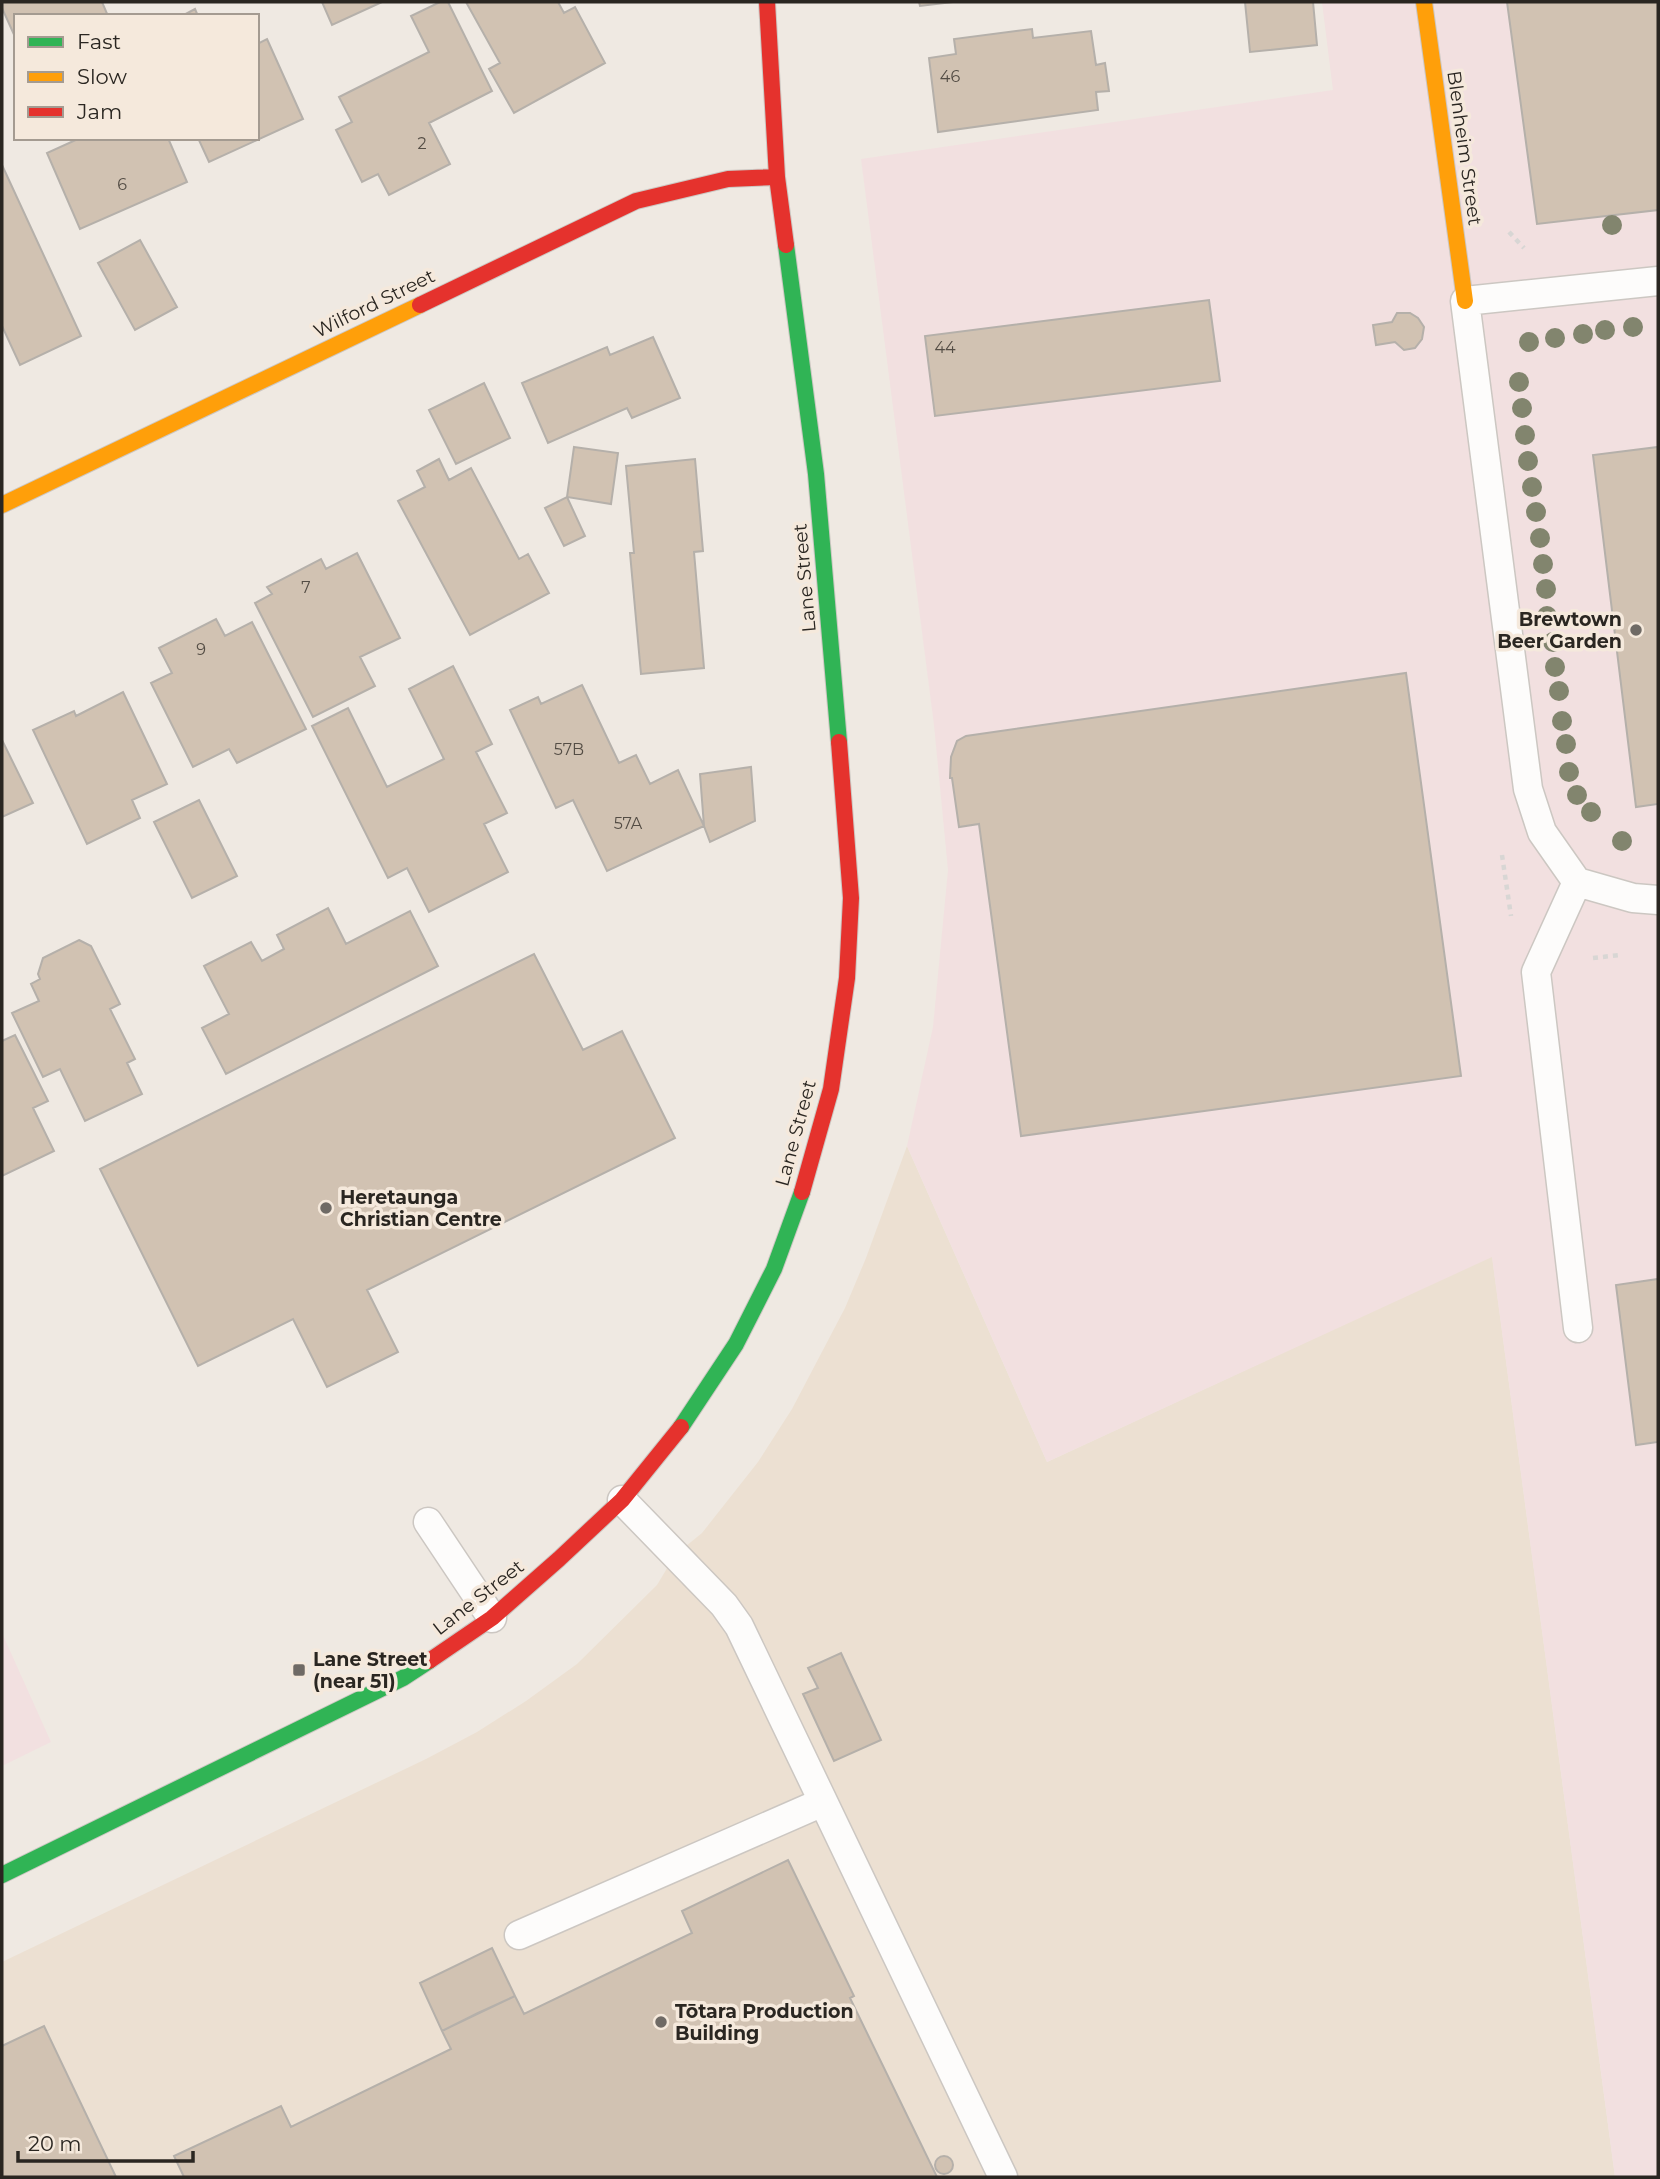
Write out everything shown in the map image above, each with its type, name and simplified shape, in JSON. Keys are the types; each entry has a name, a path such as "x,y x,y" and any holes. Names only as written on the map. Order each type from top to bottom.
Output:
{"street":[{"name":"Lane Street","path":"2,1875 403,1678 492,1618 622,1500 688,1417 736,1343 774,1269 805,1183 831,1089 847,978 851,898 816,474 777,177 767,2"},
{"name":"Blenheim Street","path":"1424,2 1465,301"},
{"name":"Wilford Street","path":"2,505 636,201 728,179 777,177"}],"lane":[{"path":"1658,281 1465,301 1528,789 1542,832 1577,882 1633,898 1658,900"},
{"path":"1577,882 1536,972 1578,1328"},
{"path":"622,1500 724,1605 739,1626 1003,2177"},
{"path":"428,1522 492,1618"},
{"path":"520,1935 823,1802"}],"path":[{"path":"1502,224 1522,247 1534,252"}],"shaded area":[{"path":"1322,2 1658,2 1658,2177 1615,2177 1492,1257 1047,1462 907,1146 933,1027 948,870 934,725 861,159 1333,90"},
{"path":"907,1146 1047,1462 1492,1256 1615,2177 2,2177 2,1962 426,1759 477,1732 577,1664 657,1585 675,1555 702,1533 758,1462 792,1409 845,1308"},
{"path":"2,1633 51,1742 2,1766"}],"building":[{"path":"2,2 102,2 107,14 14,14 14,35"},
{"path":"322,2 382,2 332,25"},
{"path":"440,2 448,2 492,91 429,123 450,164 389,195 378,174 362,182 336,130 352,122 339,97 429,52 411,16"},
{"path":"466,2 558,2 564,13 575,7 605,63 514,113 489,69 500,63"},
{"path":"919,2 953,2 920,6"},
{"path":"1245,2 1313,2 1317,45 1250,52"},
{"path":"1507,2 1658,2 1658,210 1537,224"},
{"path":"1032,29 1033,38 1091,31 1096,65 1105,63 1109,91 1096,92 1098,110 938,132 929,58 956,54 954,39"},
{"path":"267,39 303,119 259,139 259,43"},
{"path":"76,140 169,140 187,182 80,229 47,153"},
{"path":"199,140 257,140 209,162"},
{"path":"2,165 81,336 20,365 2,326"},
{"path":"140,240 177,307 135,330 98,263"},
{"path":"1209,300 1220,381 935,416 925,336"},
{"path":"1397,313 1410,313 1418,318 1424,327 1422,339 1415,348 1404,350 1395,342 1376,345 1373,325 1392,322"},
{"path":"653,337 680,398 632,418 627,408 548,443 522,383 607,347 610,355"},
{"path":"484,383 510,438 456,464 429,410"},
{"path":"574,447 618,453 611,504 567,497"},
{"name":"Brewtown Beer Garden","path":"1658,447 1658,804 1636,807 1593,455"},
{"path":"439,459 449,480 471,468 519,559 528,554 549,593 470,635 398,501 425,487 417,471"},
{"path":"695,459 703,551 694,552 704,668 641,674 630,553 634,553 626,466"},
{"path":"567,497 585,536 564,546 545,508"},
{"path":"357,553 400,638 360,657 375,686 313,717 255,603 272,594 267,587 321,559 326,569"},
{"path":"216,619 225,636 252,622 306,729 237,763 229,749 193,767 151,683 172,673 159,648"},
{"path":"453,666 492,744 476,752 507,813 484,824 508,872 429,912 407,868 388,878 312,726 348,708 387,787 444,759 409,689"},
{"path":"1406,673 1461,1076 1021,1136 979,824 959,827 950,778 951,757 957,741 966,736"},
{"path":"582,685 619,763 636,755 650,784 678,770 704,826 607,871 573,800 556,808 510,710 538,697 541,704"},
{"path":"123,692 167,784 132,800 140,818 87,844 33,730 74,711 76,716"},
{"path":"2,740 33,803 2,817"},
{"path":"751,767 755,821 710,842 704,826 700,774"},
{"path":"199,800 237,876 192,898 154,822"},
{"path":"328,908 346,944 410,911 438,966 226,1074 202,1028 229,1014 204,966 251,942 262,961 284,949 277,935"},
{"path":"79,940 91,946 120,1004 110,1009 135,1059 127,1063 142,1094 85,1121 60,1069 43,1077 12,1013 39,1001 31,984 40,979 38,974 43,958"},
{"name":"Heretaunga Christian Centre","path":"534,954 583,1050 622,1031 675,1138 367,1290 398,1352 327,1387 293,1319 198,1366 100,1169"},
{"path":"15,1035 48,1101 33,1108 54,1151 2,1176 2,1041"},
{"path":"1658,1279 1658,1442 1636,1445 1616,1285"},
{"path":"841,1653 881,1740 834,1761 803,1694 818,1688 808,1668"},
{"name":"Tōtara Production Building","path":"788,1860 854,1996 850,1998 937,2177 184,2177 174,2156 281,2106 291,2127 451,2049 442,2031 478,2013 515,1996 524,2014 692,1933 682,1911"},
{"path":"492,1948 515,1996 442,2031 420,1983"},
{"path":"44,2026 116,2177 2,2177 2,2046"},
{"path":"940,2156 948,2156 953,2165 951,2172 940,2174 935,2169 935,2161"}],"traffic: fast":[{"path":"786,245 816,474 839,742"},
{"path":"681,1427 736,1344 774,1269 802,1192"},
{"path":"2,1875 403,1678 429,1661"}],"traffic: slow":[{"path":"1424,2 1465,301"},
{"path":"2,505 420,305"}],"traffic: jam":[{"path":"767,2 777,177 786,245"},
{"path":"420,305 636,201 728,179 777,177"},
{"path":"802,1192 831,1089 847,978 851,898 839,742"},
{"path":"429,1661 492,1618 559,1559 622,1500 681,1427"}],"place":[{"name":"Brewtown Beer Garden","path":"1636,630"},
{"name":"Heretaunga Christian Centre","path":"326,1208"},
{"name":"Lane Street (near 51)","path":"299,1670"},
{"name":"Tōtara Production Building","path":"661,2022"}]}
